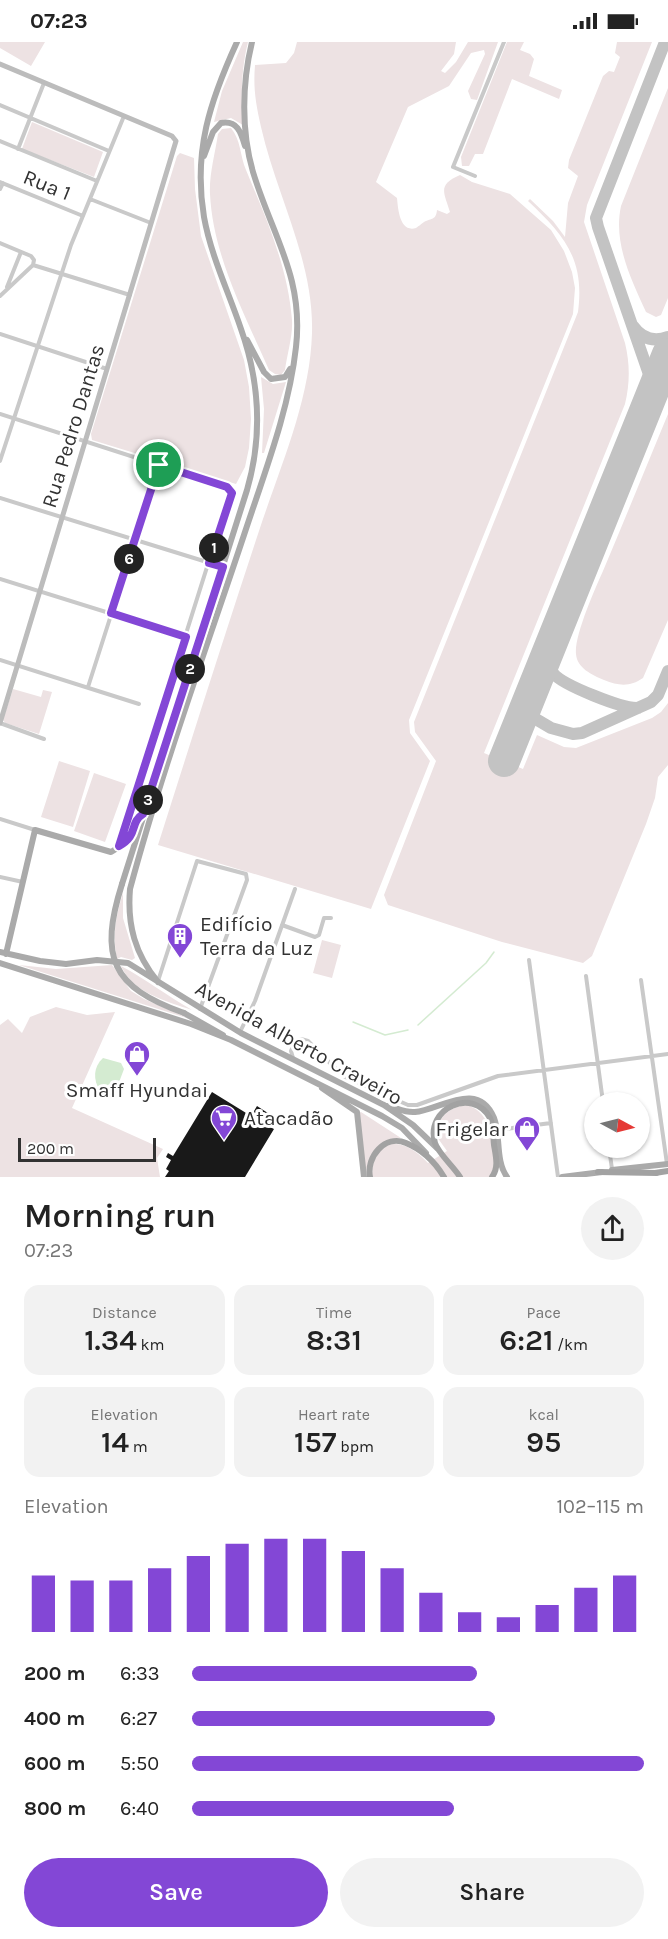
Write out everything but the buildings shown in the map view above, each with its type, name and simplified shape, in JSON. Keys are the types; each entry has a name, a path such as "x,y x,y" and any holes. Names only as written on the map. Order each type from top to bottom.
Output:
{"highway":[{"path":"440,1151 434,1128 440,1115 458,1104 477,1106 491,1120 497,1164 492,1177"},
{"path":"370,1177 369,1167 374,1154 388,1143 407,1143 430,1158"},
{"name":"Avenida Alberto Craveiro","path":"440,1151 460,1177"},
{"name":"Avenida Alberto Craveiro","path":"430,1158 444,1177"},
{"path":"627,1177 657,1173 668,1166"},
{"path":"598,1172 657,1173"}],"main road":[{"path":"231,1041 217,1030 146,997 120,973 111,949 111,931 143,814 251,475 258,431 257,392 242,331 208,237 202,202 201,162 205,128 211,105 237,42"},
{"path":"252,42 246,79 245,123 253,172"},
{"path":"0,64 124,116"},
{"name":"Rua Pedro Dantas","path":"0,723 176,146 176,139 124,116"},
{"path":"158,981 142,960 133,941 128,911 130,890 287,397 295,359 297,330 296,301 289,266 238,128 230,123 216,126 201,162"},
{"path":"242,331 264,372 271,379 285,377 295,359"},
{"path":"3,953 35,830 108,852 114,851 130,839 137,819 143,814"},
{"name":"Avenida Alberto Craveiro","path":"3,953 66,964 96,960 123,962 138,968 240,1032 384,1105 412,1125 440,1151"},
{"name":"Avenida Alberto Craveiro","path":"0,963 191,1024 231,1041 402,1128 430,1158"},
{"path":"317,1083 357,1112 364,1177"},
{"path":"384,1105 412,1113 458,1098 471,1098 481,1102 494,1117 502,1168 507,1177"},
{"path":"560,1177 668,1166"}],"street":[{"path":"475,176 453,167 504,42"},
{"path":"18,149 44,83"},
{"path":"0,105 109,151"},
{"path":"0,461 62,274 124,116"},
{"path":"0,141 97,181"},
{"path":"0,189 1,182"},
{"name":"Rua 1","path":"1,182 83,216"},
{"path":"90,199 152,223"},
{"path":"0,250 1,244 33,257 33,265 0,296"},
{"path":"6,290 21,252"},
{"path":"33,265 130,295"},
{"path":"0,334 107,369"},
{"path":"0,414 231,489 119,846"},
{"path":"87,687 159,465"},
{"path":"0,498 223,567"},
{"path":"0,579 186,637"},
{"path":"0,660 139,704"},
{"path":"0,723 44,739"},
{"path":"0,819 35,830"},
{"path":"158,981 197,861 247,875 200,1009"},
{"path":"0,877 23,882"},
{"path":"240,1032 255,1002 295,889"},
{"path":"282,925 315,937 319,934 324,918 332,918"},
{"path":"529,960 560,1177"},
{"path":"586,976 601,1092"},
{"path":"641,980 668,1166"},
{"path":"295,1061 291,1051 295,1041 301,1039 308,1041 343,1076 408,1105 417,1105 498,1076 668,1054"},
{"path":"505,1129 551,1123"},
{"path":"610,1158 612,1170"}],"shaded area":[{"path":"0,42 45,42 31,66 0,48"},
{"path":"243,42 248,42 242,83 243,125 231,118 214,122 222,91"},
{"path":"297,42 456,42 454,54 441,71 445,73 456,62 468,42 498,42 477,100 471,99 468,91 485,54 484,50 471,53 449,86 408,107 376,182 397,198 400,218 410,229 436,216 437,210 447,214 450,212 444,194 445,186 460,175 472,182 510,194 551,230 564,251 575,288 573,314 409,720 410,733 430,761 371,909 158,845 245,573 292,435 306,384 312,333 307,280 261,127 254,82 255,65 286,63 294,53"},
{"path":"507,42 524,42 520,50 530,54 534,59 529,76 562,90 559,99 512,79 483,154 475,154 469,166 462,166 461,157"},
{"path":"617,42 652,42 587,205 584,222 625,343 629,373 627,396 484,753 523,769 537,735 564,747 576,748 652,718 668,703 668,765 658,777 655,798 646,824 592,956 583,963 502,942 388,905 384,895 436,761 415,732 414,722 578,312 578,277 569,249 552,225 528,201 530,199 553,221 565,237 568,203 578,176 568,168 569,160 603,76 609,71 614,72 620,57 615,53"},
{"path":"668,88 668,298 661,315 656,317 646,312 629,274 621,247 619,220 621,206"},
{"path":"32,122 103,152 94,177 22,149"},
{"path":"231,128 237,138 244,165 275,243 290,300 291,339 285,370 281,375 269,370 241,306 224,262 212,217 210,179 218,134 222,129"},
{"path":"180,153 194,158 201,236 244,360 249,387 251,419 249,448 245,467 236,484 92,440 91,434 177,156"},
{"path":"261,377 273,384 286,382 264,453 262,453 264,409"},
{"path":"668,414 668,620 643,678 624,685 604,680 582,667 577,659 576,646 590,600"},
{"path":"13,689 41,697 43,690 52,692 39,734 5,723 3,720"},
{"path":"59,761 90,771 73,827 41,817"},
{"path":"94,773 126,784 105,842 74,831"},
{"path":"123,893 123,918 135,958 132,960 121,957 117,959 116,926"},
{"path":"322,940 341,945 332,978 313,973"},
{"path":"19,965 56,969 112,965 131,991 190,1019"},
{"path":"121,966 192,1010 151,995 134,983"},
{"path":"56,1007 87,1015 115,1012 72,1108 163,1149 157,1158 160,1177 0,1177 0,1025 8,1019 22,1033 30,1017"},
{"path":"103,1058 121,1063 124,1069 115,1093 111,1096 100,1091 96,1082 96,1069"},
{"path":"467,1105 476,1109 489,1125 495,1157 490,1177 372,1177 378,1153 391,1144 400,1144 409,1148 428,1163 447,1151 437,1137 441,1119 449,1111"},
{"path":"361,1112 401,1138 386,1142 375,1150 369,1161 366,1177 359,1113"}],"waterway":[{"path":"418,1025 486,963 494,952"},
{"path":"353,1022 385,1035 408,1030"}],"taxiway":[{"path":"651,396 651,380 596,218 665,42"},
{"path":"633,326 640,334 649,338 668,337"},
{"path":"653,392 662,372 668,367"},
{"path":"550,646 548,656 550,666 559,678 593,695 620,705 638,708"},
{"path":"532,691 531,706 534,718 551,728 573,734 582,733 651,702 658,695 668,671"}],"runway":[{"path":"504,761 668,354"}],"place":[{"name":"Edifício Terra da Luz","path":"180,959"},
{"name":"Smaff Hyundai","path":"137,1077"},
{"name":"Atacadão","path":"224,1141"},
{"name":"Frigelar","path":"527,1152"}],"route":[{"path":"159,465 227,487 232,493 209,563 223,567 143,814 137,819 129,841 119,846 186,637 111,613 159,465"}]}
